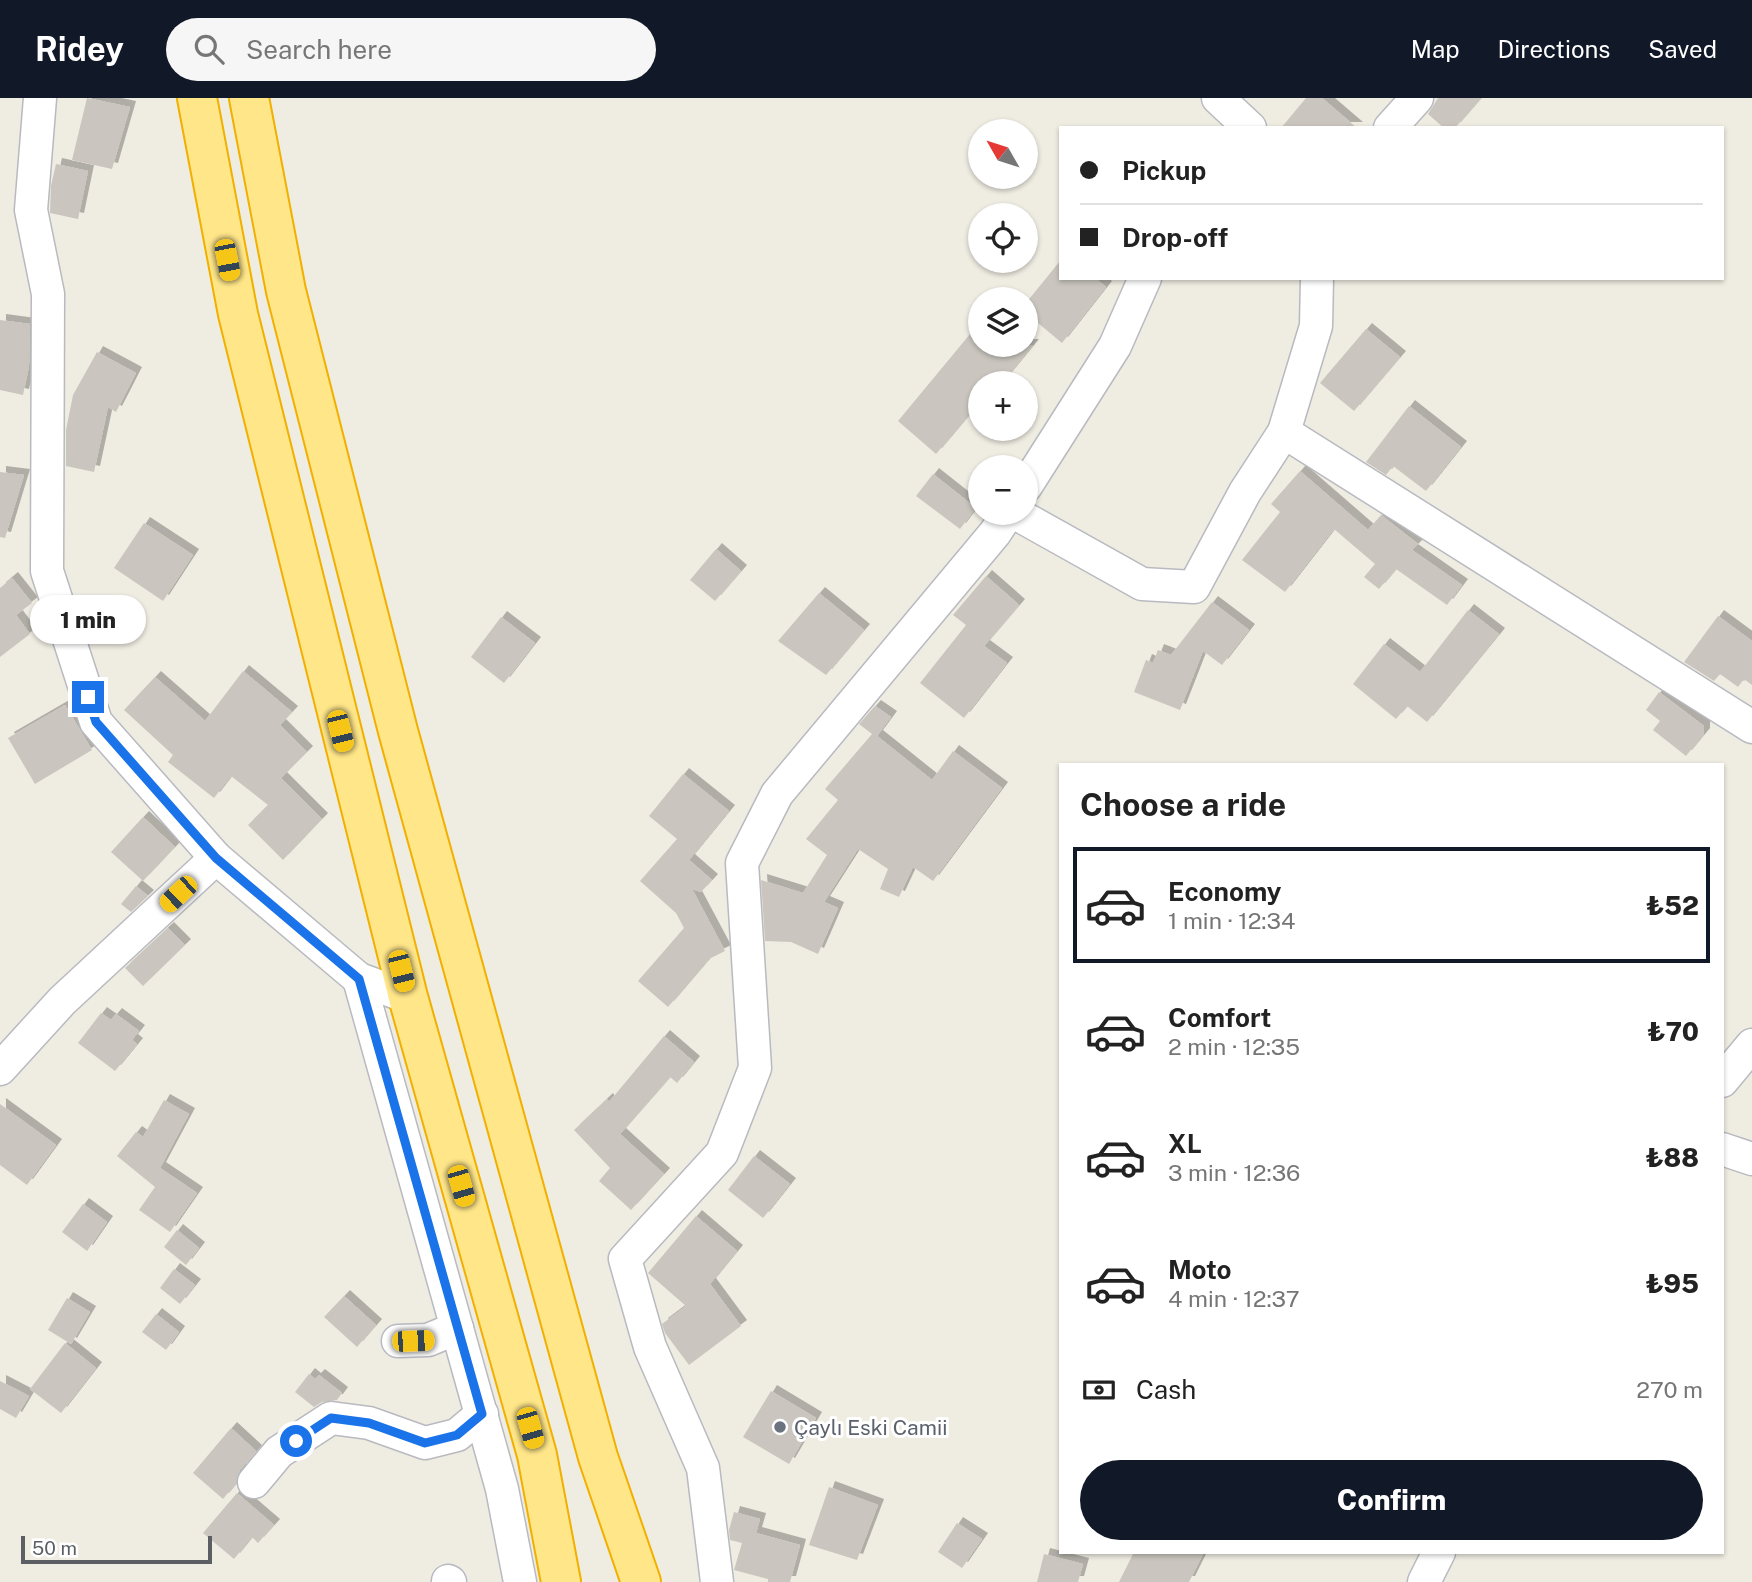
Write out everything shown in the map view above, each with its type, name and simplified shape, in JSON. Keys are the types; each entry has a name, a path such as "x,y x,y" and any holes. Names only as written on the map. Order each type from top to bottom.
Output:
{"highway":[{"path":"197,98 238,314 408,998 537,1455 561,1582"},
{"path":"249,98 286,291 398,731 598,1457 641,1582"}],"street":[{"path":"40,98 31,210 48,294 47,571 96,722 216,858 359,979 408,998"},
{"path":"1392,126 1418,98"},
{"path":"1220,107 1247,126"},
{"path":"1038,467 1115,346 1144,280"},
{"path":"1036,525 1142,584 1194,587 1245,492 1283,432 1317,326 1317,280"},
{"path":"1283,432 1752,727"},
{"path":"717,1582 703,1468 650,1347 625,1259 723,1153 755,1068 742,863 777,794 1000,525"},
{"path":"0,1069 62,1001 216,858"},
{"path":"359,979 482,1414 502,1489 520,1582"},
{"path":"1724,1079 1752,1045"},
{"path":"1724,1150 1752,1158"},
{"path":"398,1341 428,1340 457,1328"},
{"path":"254,1482 279,1452 331,1418 369,1423 425,1443 457,1435 482,1414"},
{"path":"1424,1582 1438,1554"}],"building":[{"path":"87,98 130,107 112,169 72,160"},
{"path":"1306,98 1322,98 1355,126 1283,126"},
{"path":"1438,98 1481,98 1457,126 1442,126 1428,114"},
{"path":"56,164 88,171 78,219 50,213 51,186"},
{"path":"1059,262 1059,280 1097,280 1106,287 1062,343 1038,323 1038,288"},
{"path":"0,320 30,324 29,366 23,395 0,390"},
{"path":"1366,329 1400,357 1354,411 1320,383"},
{"path":"968,336 968,357 1023,357 1012,371 968,371 968,416 936,454 898,421"},
{"path":"97,352 136,373 116,412 108,407 94,472 66,466 66,430 73,395"},
{"path":"1409,406 1461,447 1426,491 1393,466 1386,475 1366,462"},
{"path":"1300,471 1368,530 1381,515 1418,544 1412,550 1462,585 1447,605 1396,569 1379,589 1364,577 1375,564 1334,529 1285,592 1242,560 1280,512 1271,504"},
{"path":"0,472 24,475 5,538 0,537"},
{"path":"933,474 968,502 968,518 960,529 916,496"},
{"path":"144,523 193,555 163,601 114,568"},
{"path":"716,549 741,571 715,601 690,580"},
{"path":"986,576 1019,605 984,646 1007,663 964,718 920,683 966,625 953,615"},
{"path":"12,578 32,603 16,615 30,634 0,657 0,588"},
{"path":"819,593 864,630 826,675 778,641"},
{"path":"1212,602 1249,630 1222,665 1203,651 1180,710 1134,692 1146,660 1153,663 1158,650 1171,655"},
{"path":"1468,610 1499,634 1427,722 1407,706 1396,719 1353,684 1384,644 1420,672"},
{"path":"1718,616 1752,641 1752,685 1744,679 1738,687 1720,674 1714,681 1684,662"},
{"path":"501,617 535,643 504,683 471,657"},
{"path":"243,671 292,712 280,725 307,752 281,778 322,819 283,860 248,825 268,805 231,776 214,798 168,762 173,755 124,710 155,677 205,721"},
{"path":"1659,692 1704,726 1704,734 1686,756 1653,730 1660,721 1646,710"},
{"path":"65,705 92,750 35,784 8,738"},
{"path":"875,706 891,717 877,736 932,780 953,751 1002,788 933,881 913,867 899,897 880,889 888,869 858,849 824,902 838,908 818,954 791,942 765,941 761,880 803,893 827,855 806,839 838,800 825,789 872,734 859,724"},
{"path":"683,774 729,811 689,860 712,880 701,892 692,889 725,951 709,959 668,1007 638,981 684,928 676,913 640,881 677,839 649,816"},
{"path":"143,817 175,847 143,881 111,852"},
{"path":"136,886 148,896 131,912 121,904"},
{"path":"168,928 185,945 143,986 125,968"},
{"path":"101,1013 111,1020 116,1014 139,1031 132,1040 137,1044 115,1071 78,1043"},
{"path":"664,1036 694,1062 677,1083 670,1077 620,1134 664,1174 631,1210 599,1181 610,1168 574,1130 607,1099 609,1102"},
{"path":"164,1100 189,1114 160,1168 197,1193 170,1232 139,1210 155,1187 117,1156 136,1132 143,1137"},
{"path":"0,1104 56,1145 27,1185 0,1165"},
{"path":"754,1156 790,1184 763,1218 728,1190"},
{"path":"83,1204 107,1222 87,1251 62,1232"},
{"path":"696,1216 737,1251 710,1284 741,1326 689,1365 665,1333 662,1324 686,1306 648,1273"},
{"path":"177,1230 199,1248 186,1265 164,1247"},
{"path":"174,1269 195,1285 180,1304 160,1288"},
{"path":"344,1296 376,1325 357,1347 324,1317"},
{"path":"67,1298 90,1312 71,1344 48,1330"},
{"path":"156,1314 179,1332 166,1350 142,1332"},
{"path":"65,1343 96,1368 61,1413 30,1389"},
{"path":"309,1374 315,1379 319,1375 342,1393 337,1400 322,1402 314,1407 295,1392"},
{"path":"0,1381 29,1396 16,1418 0,1409"},
{"name":"Çaylı Eski Camii","path":"771,1391 816,1418 789,1464 743,1437"},
{"path":"231,1428 256,1451 240,1470 236,1483 223,1499 193,1473"},
{"path":"829,1487 878,1505 857,1560 809,1545"},
{"path":"237,1493 274,1525 258,1543 252,1537 234,1559 203,1533"},
{"path":"734,1512 760,1519 756,1533 800,1545 790,1582 768,1582 768,1579 734,1570 742,1543 730,1540 729,1530"},
{"path":"957,1523 982,1539 962,1568 938,1552"},
{"path":"1044,1554 1083,1564 1078,1582 1037,1582"},
{"path":"1133,1554 1203,1554 1189,1582 1119,1582"}],"place":[{"name":"Çaylı Eski Camii","path":"780,1427"}],"route":[{"path":"88,697 96,722 216,858 359,979 482,1414 457,1435 425,1443 369,1423 331,1418 296,1441"}]}
